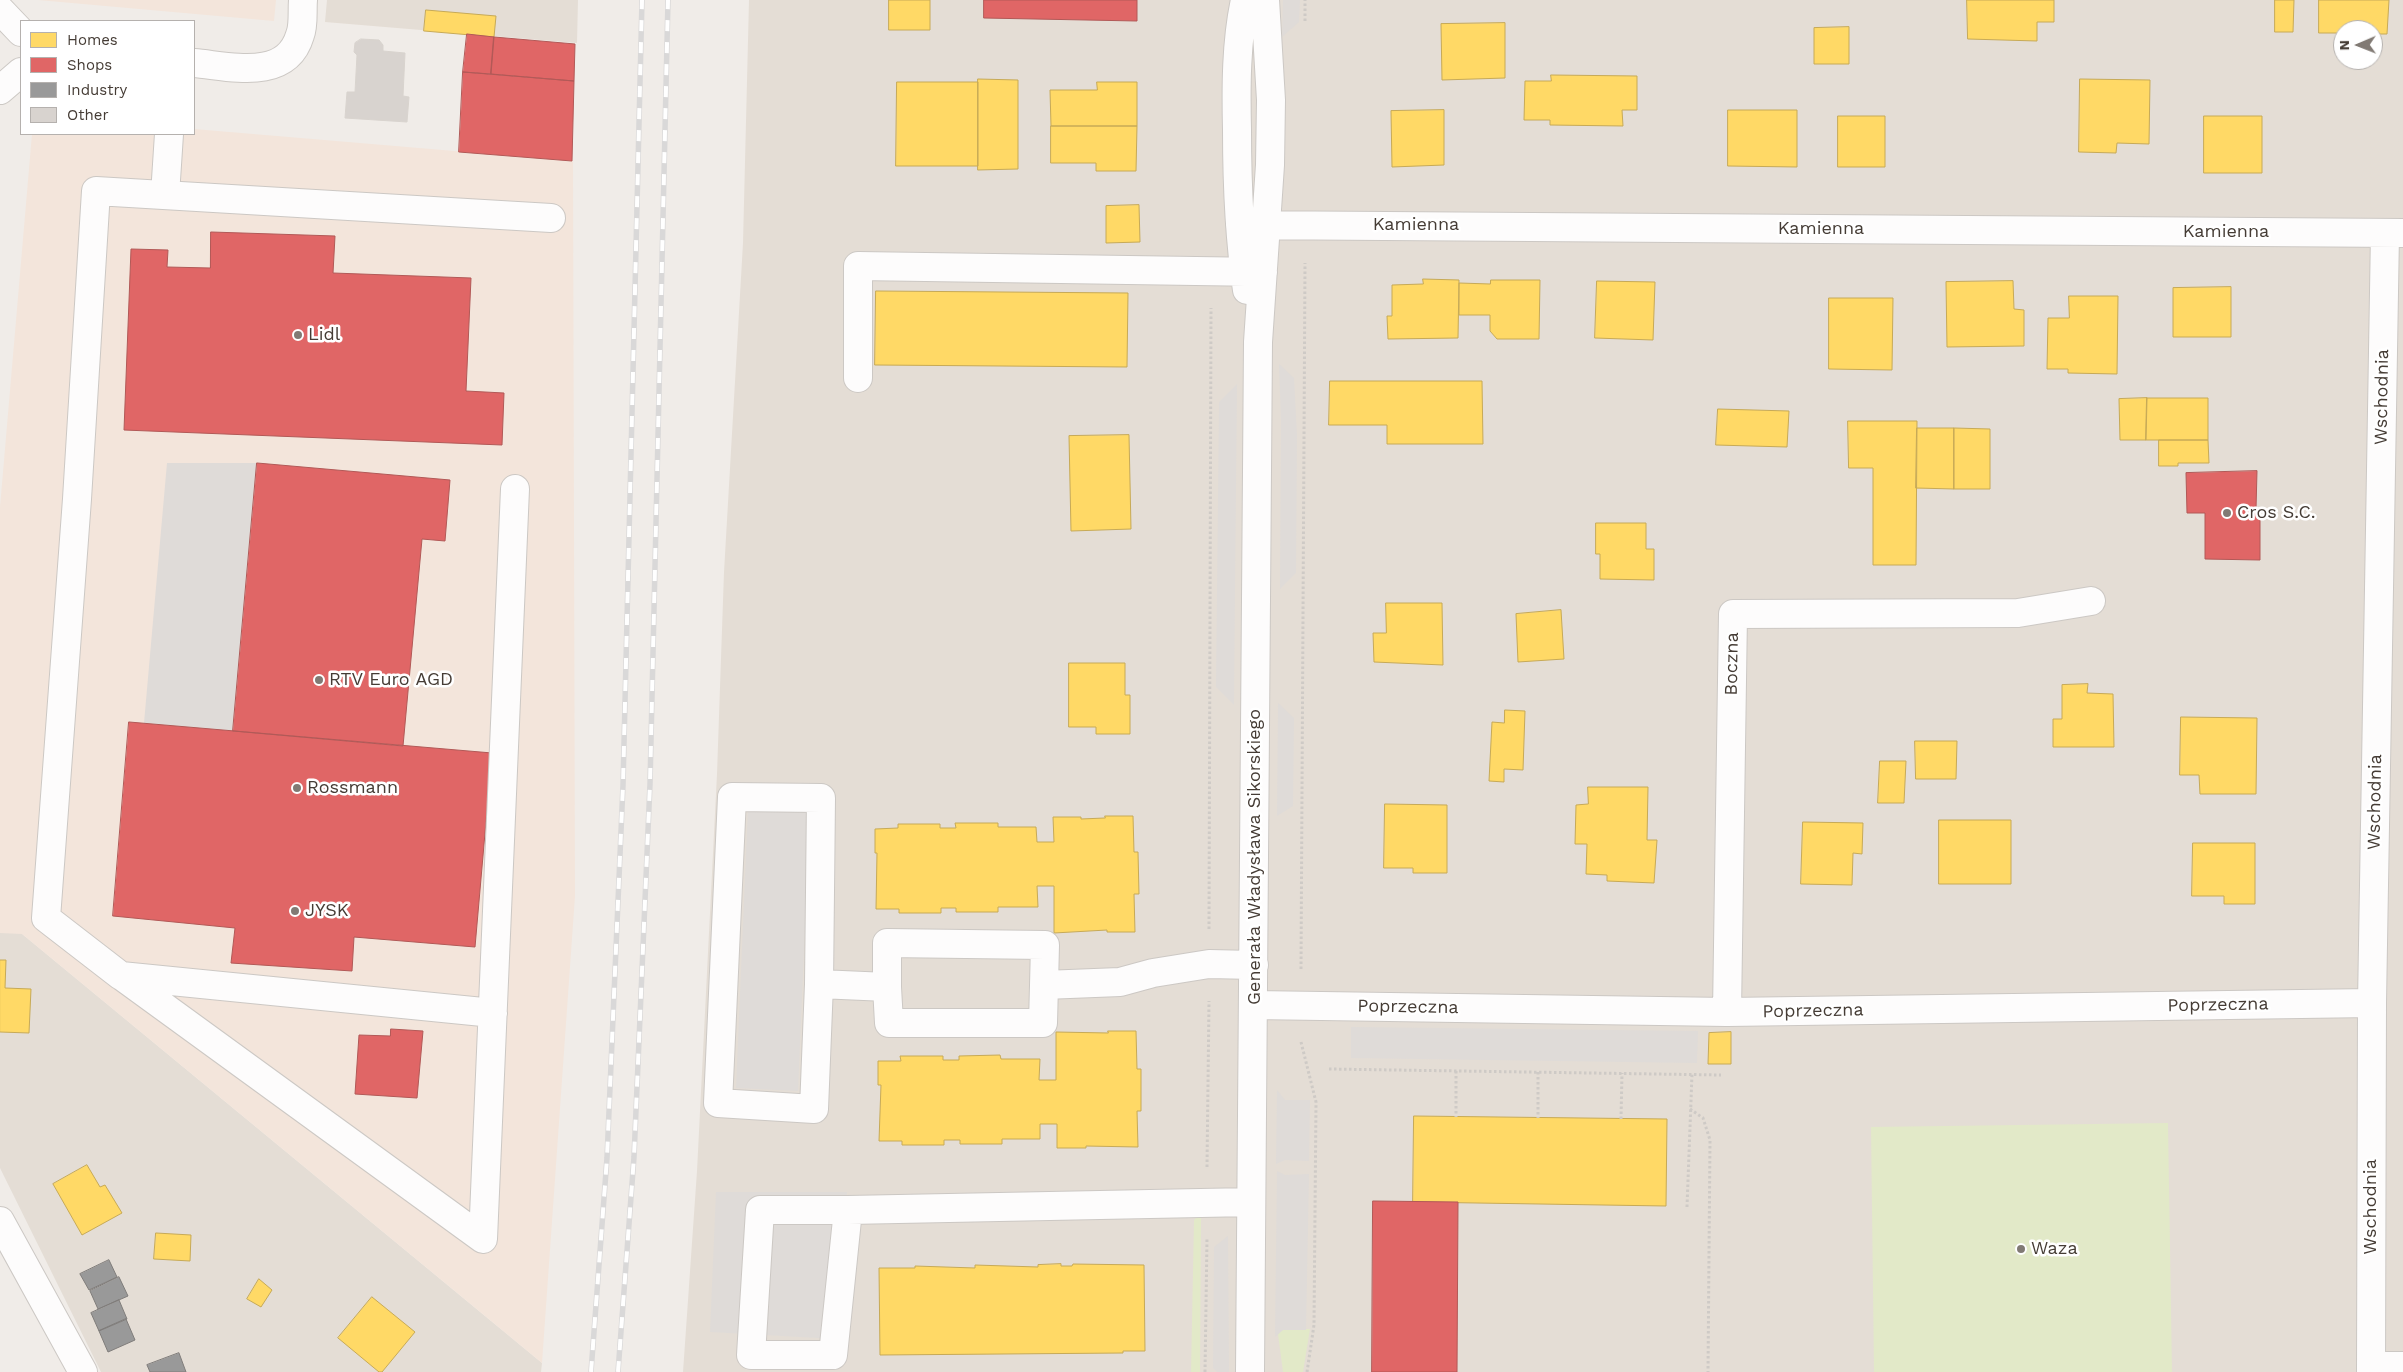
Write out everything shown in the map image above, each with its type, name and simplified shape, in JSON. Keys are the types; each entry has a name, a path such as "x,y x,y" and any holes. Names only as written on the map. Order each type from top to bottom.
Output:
{"street":[{"path":"195,63 251,68 268,67 282,60 295,48 301,33 303,0"},
{"name":"Generała Władysława Sikorskiego","path":"1245,0 1236,100 1240,225 1254,272 1258,342 1250,1372"},
{"name":"Generała Władysława Sikorskiego","path":"1254,272 1266,225 1270,165 1270,100 1265,0"},
{"path":"0,10 20,31"},
{"path":"0,90 20,73"},
{"path":"165,195 169,135"},
{"path":"515,489 483,1238 121,976 46,918 77,499 96,191 551,218"},
{"name":"Kamienna","path":"1240,225 2394,233"},
{"name":"Wschodnia","path":"2371,1369 2372,1003 2394,233"},
{"path":"858,378 858,266 1254,272"},
{"name":"Boczna","path":"1727,1012 1733,614 2018,613 2091,601"},
{"path":"732,796 821,798 819,984 814,1110 718,1103 732,796"},
{"path":"887,943 1045,945 1044,985 1043,1023 889,1023 887,943"},
{"path":"1044,985 1120,982 1153,973 1209,964 1254,965"},
{"path":"121,976 492,1013"},
{"path":"819,984 887,986"},
{"name":"Poprzeczna","path":"1254,1005 1727,1012 2372,1003"},
{"path":"848,1210 833,1355 751,1355 760,1210 1251,1202"},
{"path":"0,1221 82,1372"},
{"path":"2371,1369 2403,1366"}],"path":[{"path":"1305,0 1305,30"},
{"path":"1306,225 1300,1034 1316,1102 1314,1325 1307,1372"},
{"path":"1205,1372 1209,964 1211,272"},
{"path":"1329,1069 1721,1075"},
{"path":"1456,1071 1456,1117"},
{"path":"1538,1072 1538,1118"},
{"path":"1621,1119 1622,1073"},
{"path":"1687,1207 1692,1074"},
{"path":"1690,1109 1703,1118 1710,1140 1708,1372"}],"shaded area":[{"path":"38,0 276,0 274,21"},
{"path":"327,0 578,0 577,43 325,22"},
{"path":"749,0 2403,0 2403,1372 683,1372 697,1171 717,774 724,572 743,243"},
{"path":"1283,0 1300,0 1299,22 1282,37"},
{"path":"195,129 573,161 575,896 542,1363 22,934 0,933 0,507 32,135 195,135"},
{"path":"1279,364 1294,378 1297,435 1296,573 1280,589 1281,421"},
{"path":"1237,384 1234,705 1216,687 1219,402"},
{"path":"167,463 257,463 233,731 144,723"},
{"path":"1278,703 1294,718 1293,806 1277,816"},
{"path":"748,807 810,809 798,1091 736,1088"},
{"path":"0,933 21,933 542,1363 541,1372 101,1372 0,1168"},
{"path":"1351,1027 1698,1031 1697,1063 1351,1058"},
{"path":"1277,1090 1285,1100 1310,1100 1309,1161 1285,1160 1276,1164"},
{"path":"1277,1171 1285,1175 1309,1174 1306,1330 1283,1330 1275,1337"},
{"path":"716,1192 847,1192 836,1339 710,1332"},
{"path":"1228,1236 1229,1372 1217,1372 1213,1368 1214,1247"}],"green space":[{"name":"Waza","path":"2168,1123 2172,1372 1874,1372 1871,1127"},
{"path":"1201,1218 1200,1372 1191,1372 1194,1220"},
{"path":"1283,1329 1310,1329 1303,1372 1283,1372 1278,1334"}],"building: Homes":[{"path":"889,0 930,0 930,30 889,30"},
{"path":"1967,0 2054,0 2054,22 2037,22 2037,41 1968,39"},
{"path":"2275,0 2294,0 2293,32 2275,32"},
{"path":"2319,0 2389,0 2387,34 2383,34 2383,20 2333,20 2333,33 2319,33"},
{"path":"426,10 496,16 494,37 424,31"},
{"path":"1505,23 1505,78 1442,80 1441,24"},
{"path":"1849,27 1849,64 1814,64 1814,28"},
{"path":"1551,75 1637,76 1637,110 1622,110 1623,126 1550,125 1550,120 1524,120 1525,81 1551,81"},
{"path":"978,79 1018,80 1018,169 978,170"},
{"path":"2080,79 2150,80 2149,144 2117,143 2116,153 2079,152"},
{"path":"897,82 978,82 978,166 896,166"},
{"path":"1097,82 1137,82 1137,126 1051,126 1050,90 1097,90"},
{"path":"1444,110 1444,165 1392,167 1391,111"},
{"path":"1728,110 1797,110 1797,167 1728,166"},
{"path":"1838,116 1885,116 1885,167 1838,167"},
{"path":"2204,116 2262,116 2262,173 2204,173"},
{"path":"1051,126 1137,126 1136,171 1096,171 1096,163 1051,163"},
{"path":"1139,205 1140,242 1106,243 1106,206"},
{"path":"1423,279 1459,280 1458,338 1388,339 1387,316 1392,316 1392,285 1423,284"},
{"path":"1491,280 1540,280 1539,339 1497,339 1490,331 1490,315 1459,315 1459,283 1490,284"},
{"path":"1597,281 1655,282 1653,340 1595,338"},
{"path":"2013,281 2014,309 2024,310 2024,346 1947,347 1946,282"},
{"path":"2231,287 2231,337 2173,337 2173,288"},
{"path":"876,291 1128,293 1127,367 875,365"},
{"path":"2069,296 2118,296 2117,374 2068,373 2068,369 2047,369 2048,318 2069,318"},
{"path":"1829,298 1893,298 1892,370 1829,369"},
{"path":"1330,381 1482,381 1483,444 1387,444 1387,425 1329,425"},
{"path":"2147,398 2208,398 2208,440 2146,440"},
{"path":"2147,398 2146,440 2120,440 2119,399"},
{"path":"1718,409 1789,411 1787,447 1716,445"},
{"path":"1848,421 1917,421 1916,565 1873,565 1873,468 1849,468"},
{"path":"1917,428 1954,428 1954,489 1916,488"},
{"path":"1954,428 1990,429 1990,489 1954,489"},
{"path":"1129,435 1131,529 1071,531 1069,436"},
{"path":"2159,440 2208,440 2209,463 2178,463 2178,466 2159,466"},
{"path":"1596,523 1646,523 1646,549 1654,549 1654,580 1600,579 1600,554 1596,554"},
{"path":"1386,603 1442,603 1443,665 1374,662 1373,633 1386,633"},
{"path":"1561,610 1564,659 1518,662 1516,614"},
{"path":"1069,663 1125,663 1125,695 1130,695 1130,734 1096,734 1096,727 1069,727"},
{"path":"2088,684 2087,693 2113,694 2114,747 2053,747 2053,719 2062,719 2062,685"},
{"path":"1505,710 1525,711 1523,770 1504,769 1504,782 1489,781 1492,722 1504,723"},
{"path":"2181,717 2257,718 2256,794 2200,794 2199,775 2180,775"},
{"path":"1915,741 1957,741 1956,779 1916,779"},
{"path":"1880,761 1906,761 1904,803 1878,803"},
{"path":"1588,787 1648,787 1647,840 1657,840 1654,883 1607,881 1607,875 1586,874 1587,844 1575,844 1576,805 1588,804"},
{"path":"1385,804 1447,805 1447,873 1413,873 1413,868 1384,868"},
{"path":"1105,816 1133,816 1134,852 1138,852 1139,894 1134,894 1135,932 1107,932 1107,930 1054,933 1054,886 1037,886 1038,907 998,907 998,912 956,912 956,908 941,908 941,913 899,913 899,909 876,909 877,853 875,853 875,829 898,828 898,824 940,824 940,828 956,828 955,823 998,823 998,827 1036,827 1037,842 1054,842 1053,817 1081,817 1081,819 1105,818"},
{"path":"1939,820 2011,820 2011,884 1939,884"},
{"path":"1803,822 1863,823 1862,854 1853,853 1852,885 1801,884"},
{"path":"2193,843 2255,843 2255,904 2224,904 2224,896 2192,896"},
{"path":"0,960 6,960 5,988 31,989 29,1033 0,1032"},
{"path":"1108,1031 1136,1031 1137,1069 1141,1069 1141,1111 1137,1111 1138,1147 1086,1146 1086,1148 1057,1148 1057,1124 1040,1124 1040,1139 1002,1139 1002,1144 960,1144 960,1140 944,1140 944,1145 902,1145 902,1141 879,1141 881,1085 878,1085 878,1061 901,1061 900,1056 943,1056 943,1060 959,1060 959,1056 1000,1055 1001,1059 1040,1059 1039,1080 1056,1080 1056,1032 1108,1033"},
{"path":"1731,1032 1731,1064 1708,1064 1709,1033"},
{"path":"1414,1116 1667,1119 1666,1206 1413,1202"},
{"path":"87,1165 100,1187 105,1185 122,1213 82,1235 53,1184"},
{"path":"156,1233 191,1235 190,1261 154,1259"},
{"path":"1061,1264 1061,1266 1072,1266 1073,1264 1144,1265 1145,1351 1123,1351 1123,1353 880,1355 879,1268 915,1268 915,1266 975,1268 975,1265 1038,1267 1038,1265"},
{"path":"259,1279 272,1290 261,1307 247,1299"},
{"path":"372,1297 415,1332 382,1372 379,1372 338,1338"}],"building: Shops":[{"path":"984,0 1137,0 1137,21 984,18"},
{"path":"467,34 494,37 491,74 463,72"},
{"path":"494,37 575,44 574,81 491,74"},
{"path":"463,72 574,81 572,161 459,152"},
{"name":"Lidl","path":"211,232 335,236 333,273 471,278 466,391 504,393 502,445 124,430 131,249 168,250 167,267 210,268"},
{"path":"257,463 450,480 445,541 422,539 403,746 233,731"},
{"path":"2257,471 2256,509 2260,509 2260,560 2205,559 2205,513 2187,513 2186,473"},
{"path":"129,722 492,753 475,947 354,937 352,971 231,963 235,928 113,916"},
{"path":"391,1029 423,1031 417,1098 355,1094 359,1035 390,1036"},
{"path":"1373,1201 1458,1202 1457,1372 1372,1372"}],"building: Industry":[{"path":"109,1260 117,1277 89,1290 80,1274"},
{"path":"119,1277 128,1296 98,1309 90,1291"},
{"path":"119,1300 127,1319 99,1331 91,1313"},
{"path":"126,1319 135,1340 108,1352 99,1331"},
{"path":"179,1353 186,1372 150,1372 147,1365"}],"building: Other":[{"path":"361,39 379,40 383,45 383,51 405,53 403,96 409,97 407,122 345,118 347,92 355,92 357,55 354,52 355,43"}],"railway":[{"path":"591,1372 607,1158 623,785 642,0"},
{"path":"618,1372 634,1157 650,784 668,0"}],"place":[{"name":"Lidl","path":"298,335"},
{"name":"Cros S.C.","path":"2227,513"},
{"name":"RTV Euro AGD","path":"319,680"},
{"name":"Rossmann","path":"297,788"},
{"name":"JYSK","path":"295,911"},
{"name":"Waza","path":"2021,1249"}]}
